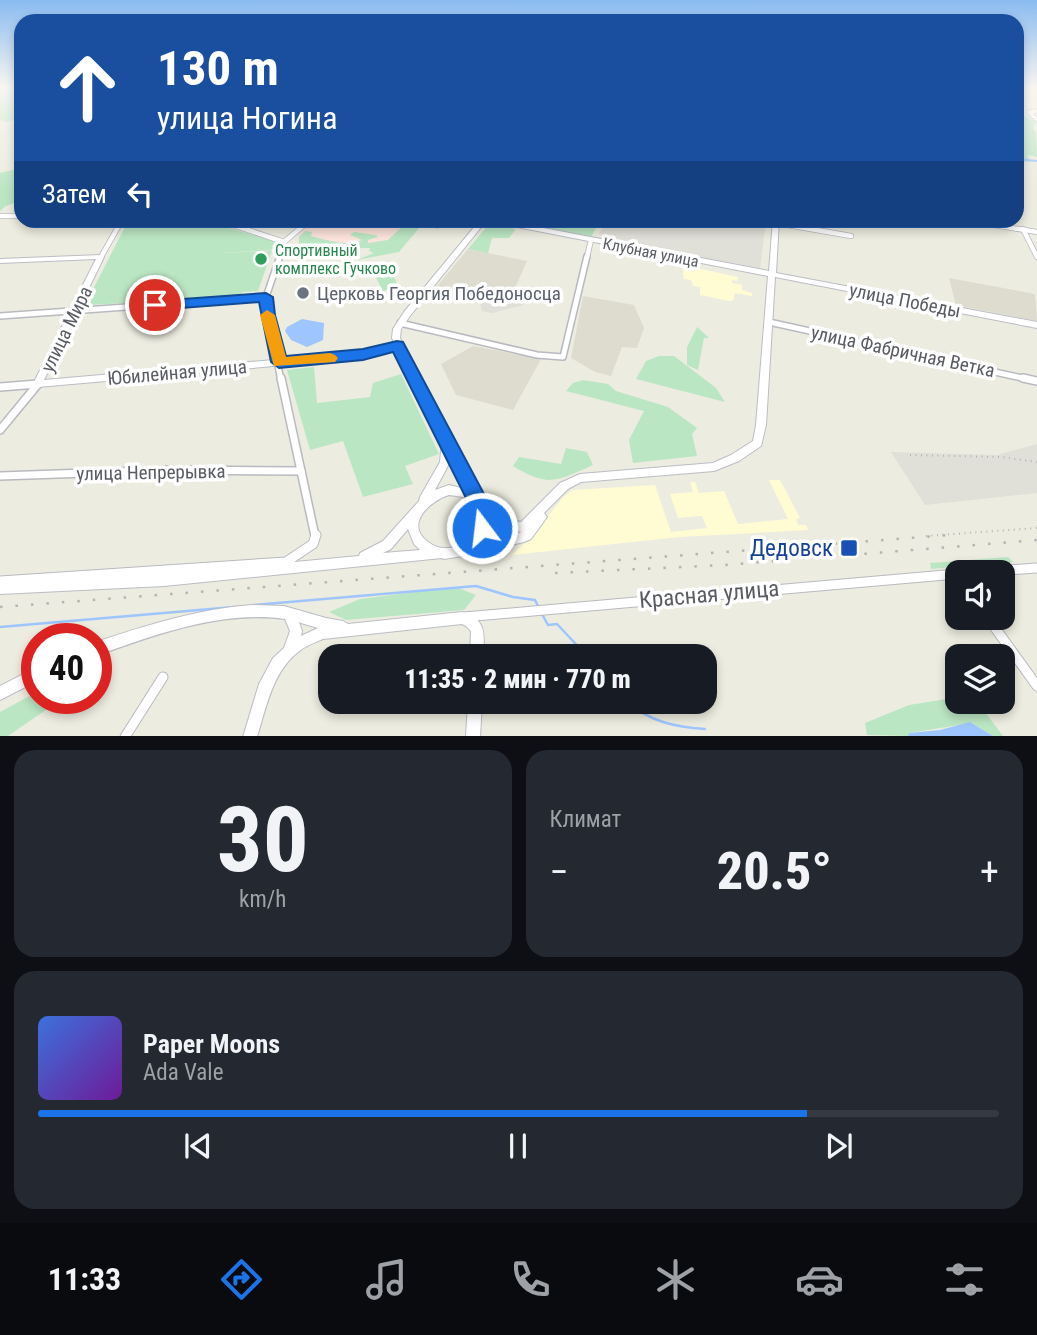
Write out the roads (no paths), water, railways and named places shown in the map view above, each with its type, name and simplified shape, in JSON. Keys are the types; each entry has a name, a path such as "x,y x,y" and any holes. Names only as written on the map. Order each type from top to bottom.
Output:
{"street":[{"name":"улица Мира","path":"0,430 38,384 117,228"},
{"path":"242,228 284,242"},
{"path":"0,581 286,562 305,550 315,539 267,315 266,297 284,242 301,228"},
{"path":"446,437 445,462 419,507 413,523 417,539 425,547 449,552 467,547 480,534 484,518 446,437 397,346 396,338 400,323 479,228"},
{"name":"Клубная улица","path":"528,228 772,275"},
{"path":"355,560 387,545 419,507 432,496 449,491 466,493 501,524 517,528 530,522 564,486 580,478 700,470 724,464 757,443 776,228"},
{"path":"808,228 851,236"},
{"path":"1016,228 1037,232"},
{"path":"1023,229 1037,257"},
{"path":"400,323 525,353 563,357 591,240"},
{"path":"0,261 101,257"},
{"name":"улица Победы","path":"772,275 1037,325"},
{"path":"0,316 266,297"},
{"name":"улица Фабричная Ветка","path":"769,322 1037,381"},
{"name":"Юбилейная улица","path":"38,384 363,355 397,346"},
{"path":"0,387 38,384"},
{"name":"улица Непрерывка","path":"0,476 173,470 301,471"},
{"path":"0,588 164,580 489,546 527,535 549,503"},
{"path":"1015,570 1037,568"},
{"name":"Красная улица","path":"462,618 508,611 945,575"},
{"path":"112,644 171,624 206,617 265,611 302,615 338,627 355,628"},
{"path":"250,736 264,689 295,638 295,624 289,614"},
{"path":"281,660 298,644 321,633 462,618 470,621 477,629 477,644"},
{"path":"997,630 1037,686"},
{"path":"126,736 163,677"},
{"path":"0,693 21,682"},
{"path":"473,736 474,714"}],"water":[{"path":"302,319 324,323 323,340 307,347 291,340 285,331 287,327"},
{"path":"970,722 993,736 908,736 909,733 940,730"}],"waterway":[{"path":"1024,160 1037,161"},
{"path":"253,605 476,586 513,597 535,600 538,606"},
{"path":"0,627 234,607"},
{"path":"542,614 548,625 557,624 576,644"},
{"path":"645,714 664,722 705,729"}],"railway":[{"path":"910,455 1002,457 1037,462"},
{"path":"926,536 1037,528"},
{"path":"0,607 949,535"},
{"path":"555,573 725,565 1037,540"}],"place":[{"name":"Спортивный комплекс Гучково","path":"261,259"},
{"name":"Церковь Георгия Победоносца","path":"303,293"},
{"name":"Дедовск","path":"849,548"}]}
